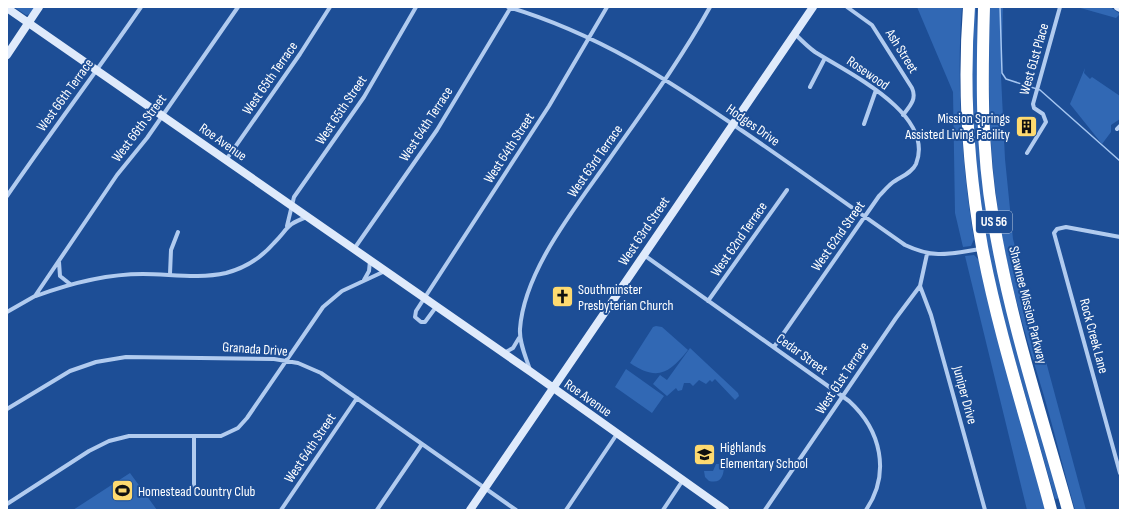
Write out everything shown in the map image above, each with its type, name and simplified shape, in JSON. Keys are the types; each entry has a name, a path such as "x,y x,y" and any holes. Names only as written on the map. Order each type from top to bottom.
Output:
{"highway":[{"name":"US 56","path":"969,7 966,46 969,152 983,249 998,318 1051,510"},
{"name":"Shawnee Mission Parkway","path":"984,7 982,78 983,114 993,216 1015,321 1068,510"}],"main road":[{"path":"7,55 40,7"},
{"name":"West 63rd Street","path":"470,510 813,7"},
{"name":"Roe Avenue","path":"7,8 531,372 725,510"}],"street":[{"name":"West 66th Terrace","path":"7,196 56,124 97,71 141,7"},
{"name":"West 66th Street","path":"7,312 36,296 118,175 162,116 238,7"},
{"name":"West 65th Terrace","path":"226,160 300,54 330,7"},
{"name":"West 65th Street","path":"287,226 294,197 372,84 416,7"},
{"name":"Hodges Drive","path":"510,7 590,37 666,79 733,124 905,245 927,254 942,255 983,249"},
{"name":"West 64th Terrace","path":"354,250 437,130 510,7"},
{"name":"West 64th Street","path":"424,299 463,236 530,137 607,7"},
{"name":"West 63rd Terrace","path":"531,372 520,337 524,303 538,270 574,210 666,79 710,7"},
{"name":"Ash Street","path":"847,7 872,25 912,88 915,94 914,100 903,115"},
{"name":"West 61st Place","path":"1027,153 1046,122 1043,114 1034,108 1033,104 1060,7"},
{"name":"Rosewood","path":"794,34 808,47 876,90 903,115 913,127 918,141"},
{"path":"810,87 825,58"},
{"path":"864,124 876,90"},
{"name":"West 62nd Street","path":"774,347 887,188 909,172 915,165 918,152 918,141"},
{"name":"West 62nd Terrace","path":"708,301 787,190"},
{"name":"West 65th Street","path":"36,296 70,284 118,275 212,275 243,267 264,254 287,226 307,217"},
{"name":"Rock Creek Lane","path":"1120,237 1066,228 1057,229 1054,233 1120,473"},
{"path":"170,274 171,250 178,232"},
{"name":"West 61st Terrace","path":"765,510 842,396 920,286 927,254"},
{"name":"Cedar Street","path":"643,255 842,396 863,415 872,428 879,448 880,470 875,493 866,510"},
{"path":"364,280 369,271 370,261"},
{"path":"59,262 60,276 70,284"},
{"path":"7,504 89,451 109,441 130,436 221,436 238,428 247,418 320,311 331,299 364,280 385,271"},
{"name":"Juniper Drive","path":"920,286 931,315 985,510"},
{"path":"424,299 414,315 418,321 423,322 427,320 436,307"},
{"path":"503,354 513,348 520,337"},
{"name":"Granada Drive","path":"7,409 70,371 112,358 141,356 274,359 298,363 321,373 516,510"},
{"name":"West 64th Street","path":"281,510 357,398"},
{"path":"566,510 617,434"},
{"path":"194,437 194,487"},
{"path":"377,510 422,444"},
{"path":"663,510 683,480"}],"shaded area":[{"path":"14,7 37,7 32,14 26,15"},
{"path":"917,7 962,7 960,35 961,123 966,183 974,239 971,246 963,247 955,213 953,92"},
{"path":"973,7 976,7 981,149 1060,498 1055,499 999,304 988,252 975,163 971,40"},
{"path":"990,7 1003,7 1001,76 1005,159 1013,239 1086,510 1075,510 1023,325 1005,252 994,178 990,129"},
{"path":"1077,7 1110,7 1120,14 1116,18"},
{"path":"1085,68 1084,73 1090,79 1092,77 1120,96 1120,119 1111,125 1111,132 1102,144 1070,104"},
{"path":"974,255 979,260 1045,510 1027,510 965,256"},
{"path":"653,327 662,327 688,350 675,365 662,372 655,373 639,369 630,363"},
{"path":"690,348 738,393 739,396 735,400 715,379 712,382 710,380 706,384 699,380 693,386 690,383 684,383 682,390 678,391 676,388 667,396 653,384 660,375 667,380"},
{"path":"626,369 664,396 652,413 615,387"},
{"path":"716,464 724,464 723,475 717,481 709,481 705,477 704,471 713,471"},
{"name":"Homestead Country Club","path":"130,473 157,510 73,510"}],"waterway":[{"path":"1000,7 1002,73 1006,79 1040,90 1120,161"}],"place":[{"name":"Mission Springs Assisted Living Facility","path":"1026,126"},
{"name":"Southminster Presbyterian Church","path":"562,297"},
{"name":"Highlands Elementary School","path":"704,455"},
{"name":"Homestead Country Club","path":"123,491"}]}
